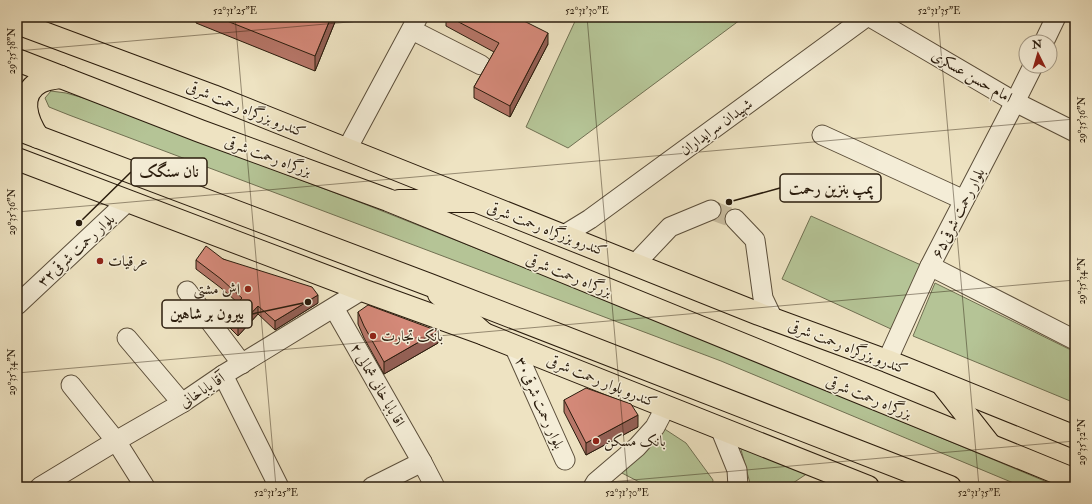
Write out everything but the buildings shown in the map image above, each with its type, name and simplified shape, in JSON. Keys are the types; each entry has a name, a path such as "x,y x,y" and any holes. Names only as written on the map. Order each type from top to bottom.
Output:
{"main road":[{"name":"کندرو بزرگراه رحمت شرقی","path":"17,24 167,78 347,149 473,201 773,319 888,361 1075,438"},
{"name":"بزرگراه رحمت شرقی","path":"17,60 200,131 388,200 1075,480"},
{"path":"38,137 28,120 25,104 28,94 30,90 41,82 61,77"},
{"path":"17,129 430,286 950,487"},
{"path":"17,159 362,290 484,334"},
{"path":"388,200 473,201"},
{"path":"430,286 484,334"},
{"name":"کندرو بلوار رحمت شرقی","path":"484,334 720,428"},
{"path":"942,384 991,446"},
{"path":"720,428 858,486"}],"street":[{"name":"شهیدان سرایداران","path":"564,236 866,17"},
{"name":"امام حسن عسکری","path":"870,17 1015,102 1075,132"},
{"path":"1048,34 1056,17"},
{"path":"347,149 415,23 481,65"},
{"name":"بلوار رحمت شرقی۶۵","path":"888,361 930,266 1029,74"},
{"path":"822,135 964,200"},
{"name":"بلوار رحمت شرقی۳۲","path":"19,298 128,201"},
{"path":"635,264 670,227 711,210"},
{"path":"735,219 755,240 763,298 773,319"},
{"path":"930,266 1075,340"},
{"name":"آقا باباخانی","path":"40,487 182,403 223,375 362,290"},
{"path":"187,291 242,364"},
{"name":"۲ اقا بابا خانی شمالی","path":"334,308 422,462 434,487"},
{"path":"127,338 182,403"},
{"name":"بلوار رحمت شرقی۳۰","path":"514,346 565,460"},
{"path":"223,375 279,487"},
{"path":"72,385 116,441 146,487"},
{"path":"599,485 637,447 655,426 666,406"},
{"path":"720,428 737,470 738,487"},
{"path":"372,487 422,462"}],"green space":[{"path":"577,17 744,17 568,148 526,127"},
{"path":"51,91 66,93 87,99 367,205 697,336 1059,487 1023,487 721,361 69,115 49,107 45,98"},
{"path":"811,216 921,265 891,329 782,279"},
{"path":"935,283 1075,352 1075,403 913,336"},
{"path":"660,426 686,443 713,480 712,487 649,487 618,471"},
{"path":"739,442 808,473 787,487 751,487"}],"tunnel":[{"path":"711,210 735,219"}],"place":[{"name":"پمپ بنزین رحمت","path":"729,202"},
{"name":"نان سنگک","path":"79,223"},
{"name":"عرقیات","path":"100,261"},
{"name":"اش مشتی","path":"248,289"},
{"name":"بیرون بر شاهین","path":"308,302"},
{"name":"بانک تجارت","path":"373,336"},
{"name":"بانک مسکن","path":"596,441"}]}
